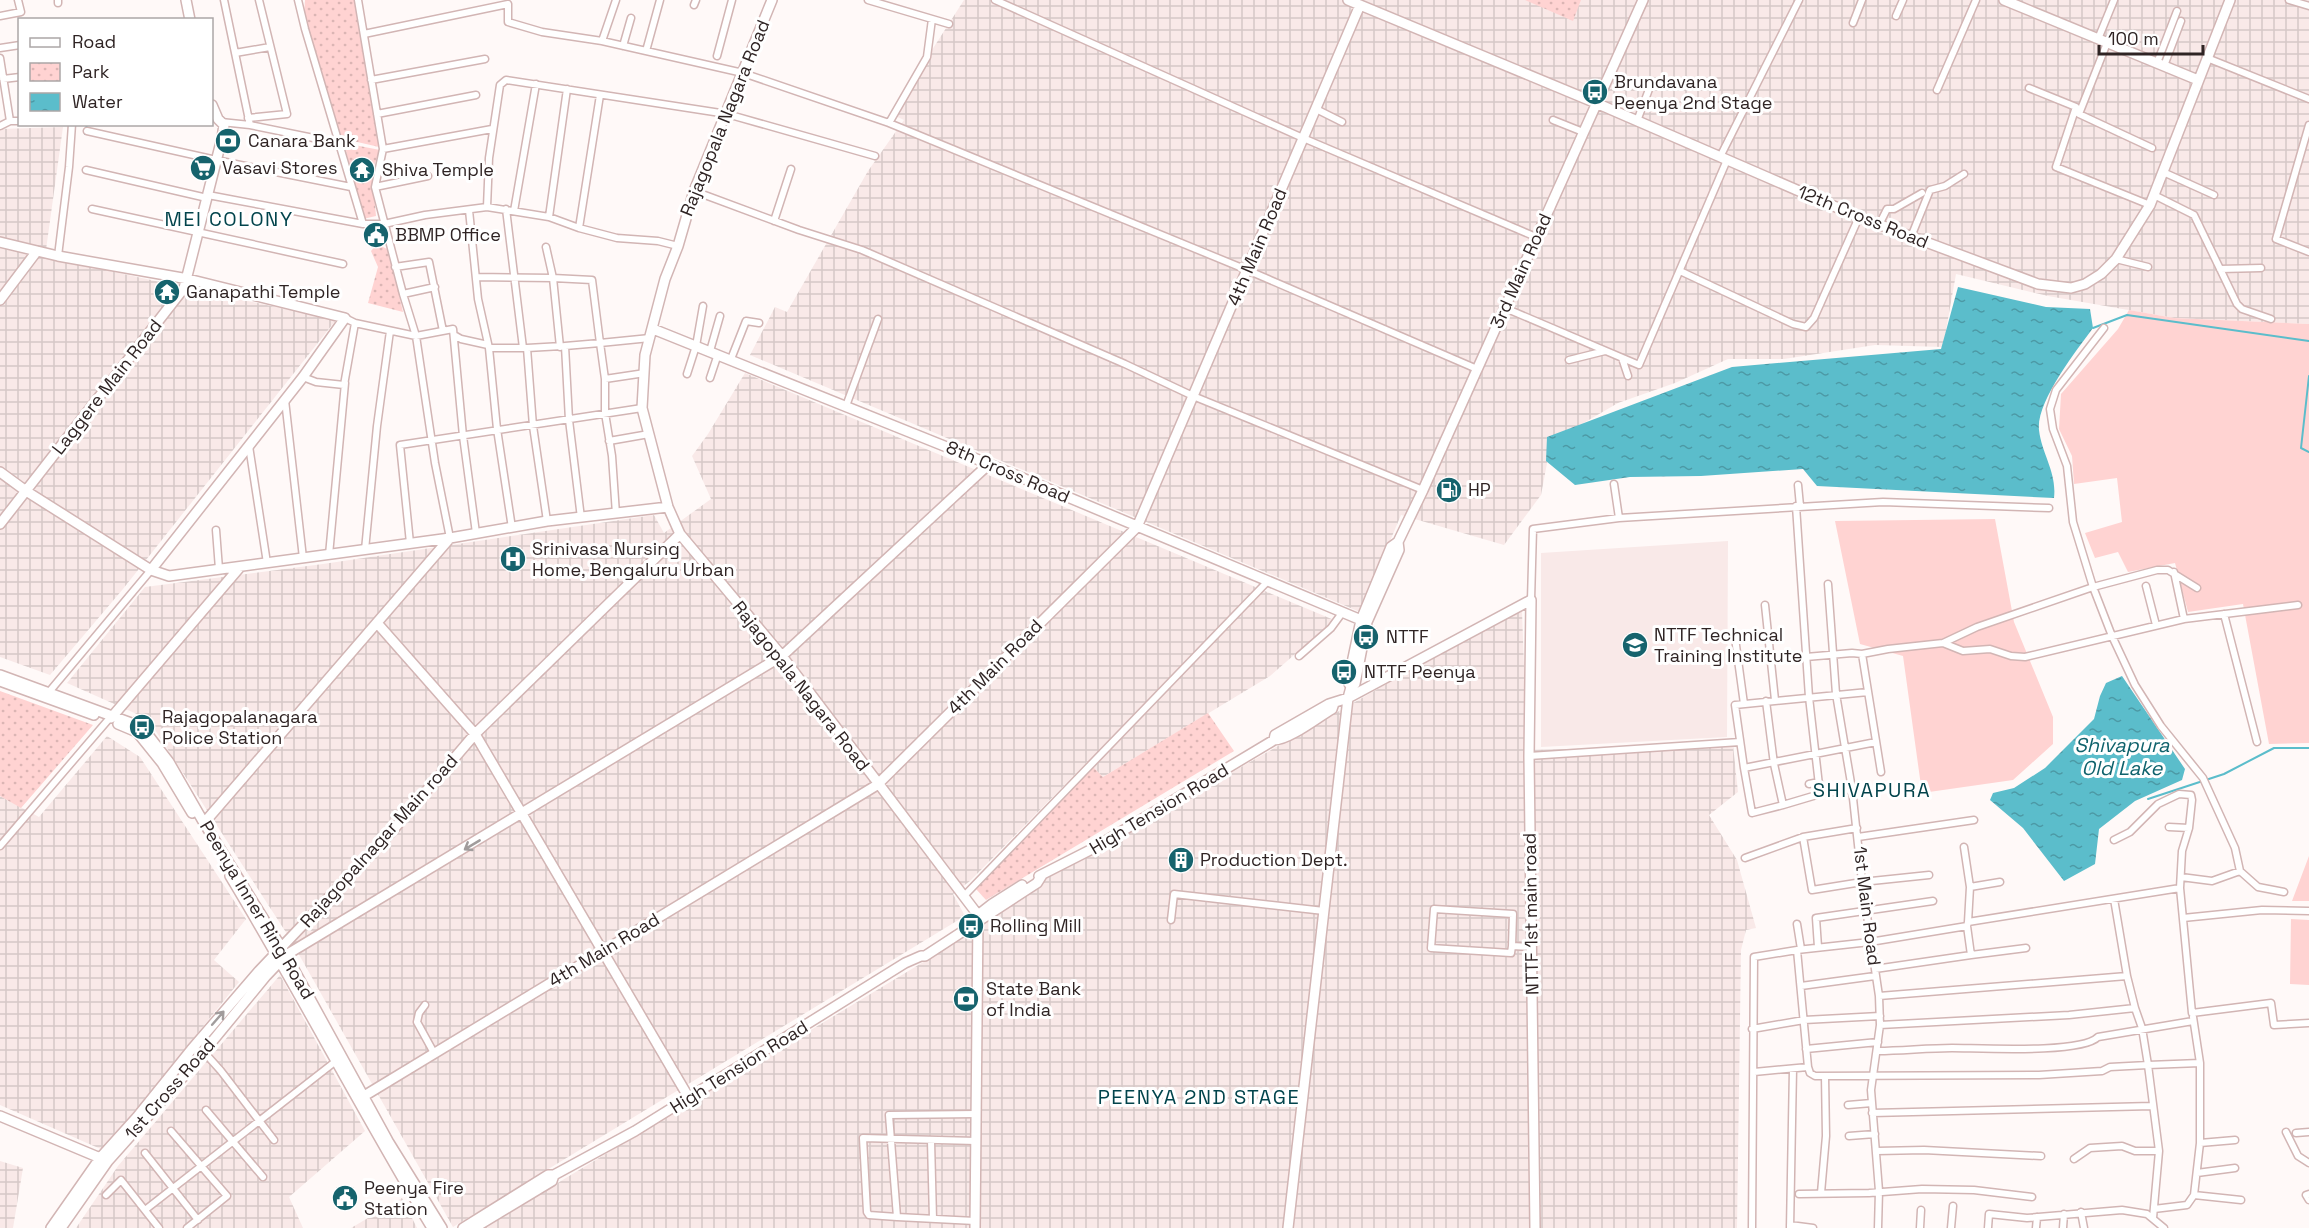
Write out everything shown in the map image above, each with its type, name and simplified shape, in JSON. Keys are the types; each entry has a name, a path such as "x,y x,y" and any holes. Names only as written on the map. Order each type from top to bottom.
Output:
{"street":[{"path":"0,16 21,12 18,0"},
{"path":"186,0 190,18"},
{"path":"224,0 249,122"},
{"path":"213,107 221,122 249,122 287,114 259,0"},
{"path":"298,0 363,224"},
{"path":"358,0 382,148 375,188 416,336 431,440 450,538"},
{"path":"602,41 616,0"},
{"path":"646,51 660,0"},
{"path":"717,56 732,0"},
{"name":"Rajagopala Nagara Road","path":"772,0 694,191 678,246 665,279 645,355 642,408 668,507 680,534 782,656 964,896 978,919"},
{"path":"868,0 949,24"},
{"path":"995,0 1303,138 1536,237"},
{"name":"12th Cross Road","path":"1348,0 1879,225 2038,284 2071,288 2085,284 2101,274 2115,260 2150,205 2230,0"},
{"name":"3rd Main Road","path":"1351,687 1348,682 1361,620 1391,547 1398,542 1423,490 1643,0"},
{"path":"1505,308 1639,365 1680,271 1724,159 1799,0"},
{"path":"1853,23 1862,0"},
{"path":"1896,16 1903,0"},
{"path":"1937,90 1976,0"},
{"path":"2115,0 2079,114 2152,148"},
{"path":"2289,0 2309,6"},
{"path":"2008,1 2198,80"},
{"path":"364,34 508,4 508,22 542,32 602,41 743,73 889,123 1247,270 1477,369"},
{"name":"4th Main Road","path":"364,1096 877,784 1137,527 1360,5"},
{"path":"2160,64 2177,11"},
{"path":"623,46 631,18"},
{"path":"889,123 927,57 932,19"},
{"path":"2160,64 2181,21"},
{"path":"0,48 18,45"},
{"path":"235,53 270,47"},
{"path":"0,58 10,121"},
{"path":"2207,58 2309,99"},
{"path":"371,80 485,59"},
{"path":"3,79 18,77"},
{"path":"487,207 492,129 501,82 506,80 727,114 875,156"},
{"path":"536,84 510,210 514,277 525,348 532,426 548,521"},
{"path":"1637,121 1652,84"},
{"path":"2029,88 2076,107 2056,167 2150,205"},
{"path":"549,217 567,89"},
{"path":"377,114 476,95"},
{"path":"579,228 600,95"},
{"path":"1316,109 1342,122"},
{"path":"1553,120 1583,132"},
{"path":"0,126 10,121 18,121"},
{"name":"Laggere Main Road","path":"0,524 184,288 208,197 224,125 221,122"},
{"path":"249,122 338,143"},
{"path":"2309,125 2276,239 2309,252"},
{"path":"58,256 72,126"},
{"path":"382,148 492,129"},
{"path":"87,131 351,187"},
{"path":"774,221 791,169"},
{"path":"86,170 208,197 363,224 384,224 410,217 487,207 549,217 617,238 658,241 678,246"},
{"path":"2163,172 2214,195"},
{"path":"1911,237 1930,190 1945,186 1964,174"},
{"path":"375,188 428,176"},
{"path":"694,191 873,254 1193,396 1423,490"},
{"path":"1879,225 1887,209 1894,209 1922,193"},
{"path":"2154,195 2194,215 2237,304 2242,309 2271,319"},
{"path":"92,209 343,264"},
{"path":"469,210 476,277 489,346 497,429 512,528"},
{"path":"1680,271 1793,324 1806,327 1814,318 1859,217"},
{"path":"0,242 58,256 188,279 345,318 355,323 390,332 416,336 453,329 463,436 476,533"},
{"path":"546,246 563,346 581,518"},
{"path":"0,300 37,251"},
{"path":"2115,260 2148,267"},
{"path":"396,267 429,262 443,331"},
{"path":"2220,269 2261,268"},
{"path":"476,277 592,280 605,379 604,414 616,514"},
{"path":"403,294 435,287"},
{"path":"687,374 696,346 703,306"},
{"path":"710,378 720,316"},
{"path":"49,692 151,570 303,377 345,318"},
{"path":"846,406 878,319"},
{"path":"731,359 746,321 759,323"},
{"path":"329,555 345,383 355,323"},
{"path":"2104,328 2056,390 2050,409 2053,429 2067,466 2073,522 2093,587 2112,636 2135,685 2161,726 2205,781 2235,848 2240,871 2258,887 2284,892"},
{"path":"365,550 377,426 390,332"},
{"path":"454,335 489,346 525,348 600,343 651,334"},
{"name":"8th Cross Road","path":"651,334 696,346 731,359 1361,620"},
{"path":"1569,360 1605,350"},
{"path":"1622,358 1628,376"},
{"path":"605,379 645,373"},
{"path":"303,377 316,382 345,383"},
{"path":"285,399 303,558"},
{"path":"410,543 399,447 402,444 642,408"},
{"path":"609,441 649,435"},
{"path":"249,445 267,563"},
{"path":"51,1228 191,1050 281,954 522,815 782,656 989,464"},
{"path":"0,472 151,570 169,576 450,538 548,521 668,507"},
{"path":"1614,484 1620,518"},
{"path":"1798,485 1806,657 1820,794"},
{"path":"1531,600 1533,529 1620,518 1883,502 2049,508"},
{"path":"216,530 219,569"},
{"name":"Rajagopalnagar Main road","path":"281,954 393,830 475,734 680,534"},
{"path":"204,822 450,538"},
{"name":"3rd Main Road","path":"1288,1228 1347,698 1351,687 1355,684 1367,622 1399,550 1398,542"},
{"path":"0,846 240,567"},
{"path":"1806,657 1833,656 1852,652 1862,654 1943,643 1977,627 2093,587 2157,570 2174,572 2197,588"},
{"path":"2174,572 2184,619"},
{"path":"964,896 1267,582"},
{"name":"1st Main Road","path":"1828,584 1836,694 1852,789 1862,882 1879,996 1878,1051 1871,1090 1879,1191 1878,1228"},
{"path":"2146,586 2156,625"},
{"name":"High Tension Road","path":"463,1228 548,1175 554,1175 636,1131 875,982 921,956 926,956 978,919 992,904 1034,878 1094,848 1274,740 1275,735 1329,704 1347,698 1531,600"},
{"name":"NTTF 1st main road","path":"1531,600 1529,756 1535,1228"},
{"path":"1765,605 1775,700"},
{"path":"1943,643 1963,651 1990,649 2011,656 2025,657 2184,619 2298,605"},
{"path":"1299,656 1331,628 1342,613"},
{"path":"2224,614 2257,742"},
{"path":"377,623 475,734 689,1098"},
{"path":"1735,638 1744,704"},
{"path":"1862,654 1881,772"},
{"name":"Peenya Inner Ring Road","path":"0,675 49,692 111,718 137,732 162,763 281,954 380,1142 432,1228"},
{"name":"Peenya Inner Ring Road","path":"0,681 142,727 169,762 442,1228"},
{"path":"1852,789 1820,794 1752,813 1735,705 1868,692"},
{"path":"1766,701 1782,805"},
{"path":"1529,756 1740,742"},
{"path":"1744,768 1774,764 1876,742"},
{"path":"1809,784 1819,782"},
{"path":"2114,840 2130,832 2158,804 2179,794 2191,795 2189,828 2182,851 2180,888 2200,1063 2200,1143 2194,1195 2187,1205 2154,1209"},
{"path":"1858,837 1974,820"},
{"path":"2169,827 2189,828"},
{"path":"1744,858 1803,837 1857,828"},
{"path":"1803,837 1812,890 1929,874"},
{"path":"1964,847 1970,887 1967,924 1971,955"},
{"path":"2181,877 2212,881 2240,871"},
{"path":"1970,887 2000,882"},
{"path":"1752,1228 1754,957 1870,942 2180,888"},
{"path":"1171,920 1174,894 1324,911"},
{"path":"2114,899 2127,976 2142,1028 2159,1151 2153,1218"},
{"path":"1818,947 1816,918 1933,901"},
{"path":"1434,909 1513,914 1512,946 1511,953 1431,948 1434,909"},
{"path":"2183,918 2262,910 2309,911"},
{"path":"976,1141 863,1138 869,1215 933,1219 975,1225 976,1141 978,919"},
{"path":"1797,924 1806,1049 1808,1067 1812,1076 2038,1075 2102,1071 2110,1067 2200,1063"},
{"path":"1512,946 1532,947"},
{"path":"1801,986 1971,955 2026,948"},
{"name":"1st Cross Road","path":"61,1228 104,1159 204,1052 281,954"},
{"path":"1879,996 2127,976"},
{"path":"1878,1051 2066,1046 2092,1043 2098,1037 2271,1003 2274,1025 2309,1023"},
{"path":"425,1005 419,1013 417,1022 434,1053"},
{"path":"1880,1025 2069,1015 2135,1008"},
{"path":"1752,1029 1804,1020 1880,1016"},
{"path":"1806,1049 1878,1042"},
{"path":"204,1052 274,1140"},
{"path":"144,1210 336,1061"},
{"path":"1754,1072 1808,1067"},
{"path":"1793,1069 1790,1227 1813,1228"},
{"path":"1821,1193 1826,1136 1825,1076"},
{"path":"1848,1105 1872,1103"},
{"path":"1872,1113 2152,1106"},
{"path":"206,1110 263,1177"},
{"path":"897,1217 889,1115 976,1114"},
{"path":"0,1116 104,1159"},
{"path":"171,1131 227,1196 187,1228"},
{"path":"2286,1132 2298,1156 2309,1163"},
{"path":"2296,1133 2309,1132"},
{"path":"1849,1136 1875,1134"},
{"path":"2200,1143 2235,1140"},
{"path":"931,1141 933,1219"},
{"path":"2074,1159 2090,1148 2122,1146 2135,1151 2159,1151"},
{"path":"1877,1152 1924,1150 2042,1156"},
{"path":"145,1153 198,1220"},
{"path":"2197,1173 2235,1168"},
{"name":"High Tension Road","path":"474,1228 552,1180 554,1175"},
{"path":"106,1195 121,1180 159,1228"},
{"path":"1799,1194 1922,1189 1974,1190 2032,1197"},
{"path":"2309,1194 2307,1195 2309,1200"},
{"path":"2194,1195 2241,1200"},
{"path":"1951,1228 1953,1206"},
{"path":"1920,1228 1921,1210"},
{"path":"1988,1228 1989,1214 2027,1218 2122,1210 2147,1214 2164,1228"},
{"path":"2081,1212 2084,1228"},
{"path":"2063,1228 2064,1215"},
{"path":"2037,1217 2037,1228"}],"shaded area":[{"path":"964,0 2309,0 2309,324 2174,318 2048,296 1956,274 1943,347 1875,345 1784,359 1728,359 1675,383 1618,403 1551,442 1541,495 1504,545 1401,515 1360,612 750,355 775,307 787,312 868,171 904,120 891,114"},
{"path":"63,127 45,257 336,320 123,589 50,675 0,657 0,129"},
{"path":"745,373 1334,620 1270,676 1103,777 1087,762 970,881 953,894 965,916 453,1227 289,937 148,719 67,683 145,587 323,564 654,515 664,533 711,499 692,456"},
{"name":"NTTF Technical Training Institute","path":"1728,541 1727,737 1541,747 1541,553"},
{"path":"1522,611 1527,750 1733,745 1738,792 1709,815 1737,860 1756,928 1746,930 1741,950 1737,1228 483,1228 930,958 1026,890 1481,630"},
{"path":"107,736 140,757 246,919 214,960 239,982 103,1150 0,1105 0,796 39,817"},
{"path":"280,975 365,1131 289,1197 303,1228 76,1228 118,1166"},
{"path":"0,1161 23,1168 13,1228 0,1228"},
{"path":"402,1198 417,1228 351,1228"}],"green space":[{"path":"305,0 354,0 379,147 340,138 304,15"},
{"path":"1525,0 1581,0 1573,21"},
{"path":"344,143 380,150 372,171 376,216 363,219"},
{"path":"377,244 389,250 403,312 368,303 378,267 371,251"},
{"path":"2129,310 2174,318 2309,324 2309,743 2269,744 2243,604 2188,612 2175,563 2128,572 2118,552 2095,558 2085,533 2122,522 2117,478 2074,484 2072,456 2059,429 2061,394 2118,329"},
{"path":"1995,519 2014,622 2053,717 2053,744 2013,780 1922,793 1903,656 1860,644 1835,521"},
{"path":"0,691 93,725 21,808 0,796"},
{"path":"1208,713 1234,751 986,900 976,889 1093,767 1103,777"},
{"path":"2309,856 2309,901 2292,901"},
{"path":"2291,919 2309,920 2309,985 2290,984"}],"water":[{"path":"1958,287 2046,307 2090,309 2093,328 2058,377 2044,405 2040,419 2039,430 2053,480 2054,498 1817,486 1803,469 1701,476 1630,477 1575,485 1546,461 1547,437 1732,367 1941,349"},
{"name":"Shivapura Old Lake","path":"2122,676 2185,769 2182,780 2135,801 2099,829 2095,864 2064,881 2023,828 1990,800 1993,793 2014,788 2045,768 2094,719 2106,683"}],"waterway":[{"path":"85,134 87,126"},
{"path":"2093,328 2127,315 2309,341"},
{"path":"2309,376 2301,448 2309,452"},
{"path":"2148,799 2224,774 2274,748 2309,748"}],"place":[{"name":"Brundavana Peenya 2nd Stage","path":"1595,92"},
{"name":"Canara Bank","path":"228,141"},
{"name":"Vasavi Stores","path":"203,168"},
{"name":"Shiva Temple","path":"362,170"},
{"name":"BBMP Office","path":"376,235"},
{"name":"Ganapathi Temple","path":"167,292"},
{"name":"HP","path":"1449,490"},
{"name":"Srinivasa Nursing Home, Bengaluru Urban","path":"513,559"},
{"name":"NTTF","path":"1366,637"},
{"name":"NTTF Technical Training Institute","path":"1635,645"},
{"name":"NTTF Peenya","path":"1344,672"},
{"name":"Rajagopalanagara Police Station","path":"142,727"},
{"name":"Production Dept.","path":"1181,860"},
{"name":"Rolling Mill","path":"971,926"},
{"name":"State Bank of India","path":"966,999"},
{"name":"Peenya Fire Station","path":"345,1198"}],"district":[{"name":"MEI COLONY","path":"229,219"},
{"name":"SHIVAPURA","path":"1872,790"},
{"name":"PEENYA 2ND STAGE","path":"1199,1097"}]}
